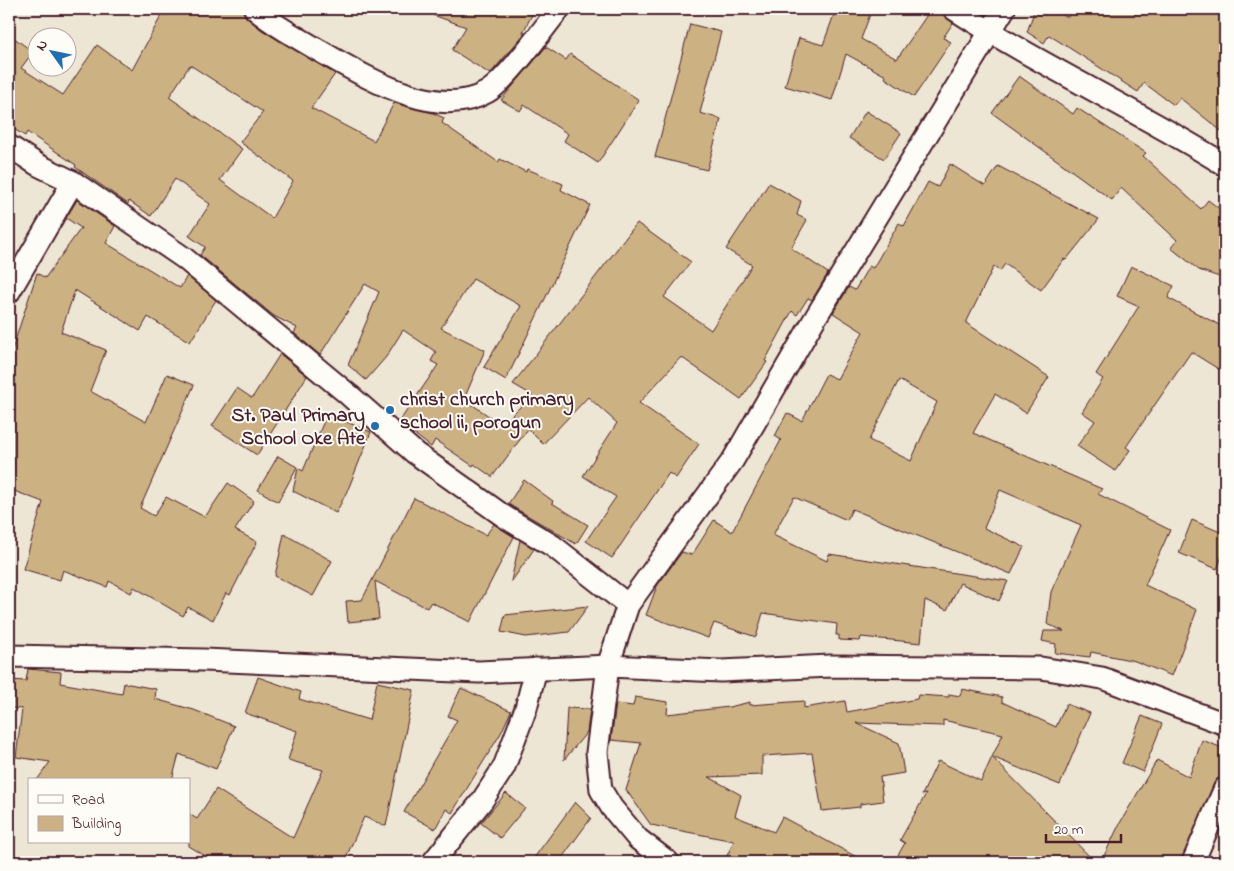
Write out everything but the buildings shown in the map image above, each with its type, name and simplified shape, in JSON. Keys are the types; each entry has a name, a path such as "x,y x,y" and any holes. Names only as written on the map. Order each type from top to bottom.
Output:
{"street":[{"path":"255,9 294,36 369,79 404,93 447,102 470,100 489,91 559,9"},
{"path":"954,9 990,32 1167,129 1225,165"},
{"path":"668,862 638,839 612,808 601,790 597,752 608,666 628,605 733,460 814,320 1004,9"},
{"path":"9,146 38,165 73,182 184,258 349,395 415,453 505,517 553,546 628,605"},
{"path":"9,292 73,182"},
{"path":"9,656 204,660 479,672 608,666 721,671 830,666 1041,668 1102,678 1225,724"},
{"path":"433,862 482,801 504,767 526,708 536,669"},
{"path":"1193,862 1225,788"}],"place":[{"name":"christ church primary school ii, porogun","path":"390,410"},
{"name":"St. Paul Primary School Oke Ate","path":"375,426"}]}
